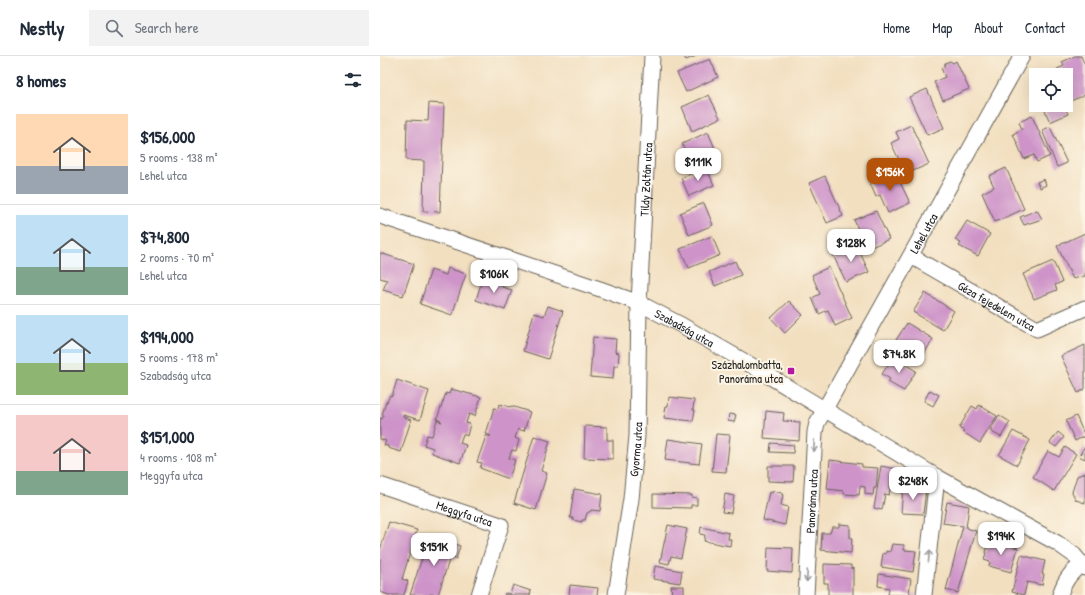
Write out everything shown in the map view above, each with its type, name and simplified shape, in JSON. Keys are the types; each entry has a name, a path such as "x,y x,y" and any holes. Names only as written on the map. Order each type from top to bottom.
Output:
{"street":[{"name":"Tildy Zoltán utca","path":"639,303 652,56"},
{"name":"Lehel utca","path":"824,410 1022,56"},
{"name":"Szabadság utca","path":"380,216 639,303 696,334 937,477 1057,543 1074,555 1084,565"},
{"name":"Géza fejedelem utca","path":"911,256 1037,329 1085,308"},
{"name":"Gyorma utca","path":"616,595 631,499 637,436 639,303"},
{"name":"Panoráma utca","path":"806,595 815,432 817,423 824,410"},
{"path":"924,595 937,477"},
{"name":"Meggyfa utca","path":"380,485 501,525 479,595"},
{"path":"1060,595 1066,580 1073,571 1084,565"}],"building":[{"path":"684,56 696,56 686,60"},
{"path":"1075,56 1081,56 1085,65 1085,95 1073,100 1073,68 1059,68 1064,66 1062,62"},
{"path":"710,59 718,77 686,92 677,73"},
{"path":"950,61 953,63 956,61 969,89 943,100 934,82 945,77 941,68 944,67 945,63"},
{"path":"927,89 944,128 927,135 909,97"},
{"path":"709,95 720,118 692,131 682,107"},
{"path":"429,103 444,104 440,212 423,211 424,161 406,160 407,120 428,121"},
{"path":"1046,112 1067,112 1068,114 1050,122"},
{"path":"1032,116 1050,156 1037,162 1034,155 1024,159 1013,134 1022,129 1019,122"},
{"path":"911,125 929,164 906,174 891,143 899,139 896,132"},
{"path":"1050,127 1067,163 1057,167 1042,130"},
{"path":"708,132 717,153 691,164 682,144"},
{"path":"706,167 714,185 689,196 681,178"},
{"path":"1006,168 1024,209 995,222 982,193 994,187 989,176"},
{"path":"887,173 891,181 898,178 910,203 888,213 880,195 876,197 869,181"},
{"path":"825,176 843,216 827,223 809,183"},
{"path":"1044,179 1046,185 1040,188 1037,182"},
{"path":"704,203 713,225 689,235 680,213"},
{"path":"1037,210 1042,219 1024,225 1020,217"},
{"path":"876,211 889,239 867,249 854,220"},
{"path":"967,221 990,234 978,256 959,246 961,243 955,240"},
{"path":"1085,233 1085,276 1073,279 1057,246"},
{"path":"712,236 720,255 689,268 680,249"},
{"path":"856,244 869,272 846,282 833,255"},
{"path":"380,253 414,264 403,296 383,290 387,280 380,278"},
{"path":"735,261 741,275 715,286 709,272"},
{"path":"1053,261 1062,282 1055,285 1057,290 1034,299 1023,274"},
{"path":"829,267 852,318 835,326 828,310 819,314 812,298 820,294 812,275"},
{"path":"448,268 466,274 452,315 420,304 431,270 446,275"},
{"path":"482,280 503,284 502,287 512,290 505,310 476,300"},
{"path":"925,293 954,311 943,330 913,312"},
{"path":"789,301 803,315 785,333 771,318"},
{"path":"548,306 563,311 548,359 523,351 534,313 544,316"},
{"path":"907,323 933,339 923,356 896,340"},
{"path":"593,337 616,339 615,352 619,353 618,366 614,366 613,379 590,377"},
{"path":"1085,345 1085,389 1078,393 1061,356"},
{"path":"893,357 916,371 904,391 888,382 890,379 882,374"},
{"path":"397,380 429,391 420,420 403,415 403,417 411,420 401,452 388,448 388,446 384,445 386,441 380,439 380,418 382,419 384,415 382,415 386,402 390,395 392,396"},
{"path":"451,389 481,397 475,416 469,414 466,423 470,424 467,436 463,434 460,443 466,445 460,463 432,453 433,448 424,445 427,435 432,436 437,420 442,422 437,419 446,393 449,394"},
{"path":"930,390 939,395 933,406 924,401"},
{"path":"669,397 694,400 693,410 695,410 693,421 664,418"},
{"path":"499,404 530,412 524,431 518,429 515,438 519,440 516,451 512,450 509,458 515,460 509,479 480,468 482,463 477,462 486,436 491,436 486,434 494,408 498,409"},
{"path":"979,405 997,416 980,443 959,428 972,406 977,409"},
{"path":"766,411 784,413 783,421 800,422 799,441 764,438"},
{"path":"729,414 736,415 734,422 728,421"},
{"path":"999,415 1010,422 1001,437 990,431"},
{"path":"1076,416 1085,436 1075,441 1066,421"},
{"path":"585,426 607,427 607,440 613,440 613,459 584,458"},
{"path":"1013,431 1030,440 1017,465 999,455"},
{"path":"1058,432 1064,437 1056,447 1050,443"},
{"path":"716,434 730,435 726,472 712,471"},
{"path":"534,436 550,441 541,471 547,473 536,510 514,503"},
{"path":"668,439 702,444 699,464 665,460"},
{"path":"771,443 794,445 793,453 770,452"},
{"path":"1085,446 1085,459 1079,456"},
{"path":"1065,447 1076,454 1054,491 1033,477 1048,451 1059,457"},
{"path":"830,460 862,464 862,467 878,468 876,488 874,488 873,495 865,494 865,487 860,486 859,495 844,494 844,491 827,489"},
{"path":"768,466 794,466 793,482 768,481"},
{"path":"881,466 902,470 899,485 891,483 889,495 885,494 882,510 874,508"},
{"path":"1085,473 1085,503 1076,500 1072,492 1077,476"},
{"path":"903,487 926,489 923,514 901,513"},
{"path":"574,489 602,494 600,511 591,510 587,513 585,520 582,520 582,522 570,518"},
{"path":"773,491 782,493 781,505 788,507 785,525 763,520 769,492 772,493"},
{"path":"653,494 692,495 691,497 697,498 697,505 691,505 691,508 653,507"},
{"path":"725,494 734,496 731,513 722,512"},
{"path":"947,502 969,506 966,528 976,531 958,593 946,590 963,526 943,523"},
{"path":"389,522 417,530 402,579 408,581 404,595 389,595 380,592 380,550"},
{"path":"839,524 850,525 850,538 852,538 851,553 821,550 822,533 830,533 832,527 839,527"},
{"path":"668,525 687,529 681,558 671,556 669,564 660,562"},
{"path":"701,527 729,533 728,539 731,539 730,546 704,541 705,535 700,534"},
{"path":"435,537 460,546 456,559 450,557 438,595 410,595 425,549 428,550 430,543 434,544"},
{"path":"996,542 1018,548 1011,572 989,566 990,562 984,560 988,545 995,547"},
{"path":"892,544 904,545 904,550 916,551 913,572 881,567 883,553 886,554 886,551 890,552"},
{"path":"768,547 793,548 792,573 767,571"},
{"path":"1021,555 1045,561 1042,574 1044,574 1042,585 1027,582 1024,595 1012,592"},
{"path":"824,564 851,565 851,569 853,568 853,595 828,595 828,583 824,583"},
{"path":"655,566 682,571 680,583 653,579"},
{"path":"879,574 911,579 909,593 919,595 888,595 889,588 878,586"},
{"path":"513,585 531,591 530,595 504,595 505,593 510,594"},
{"path":"570,585 598,588 597,595 569,595"},
{"path":"671,586 684,586 684,595 672,595"}],"place":[{"name":"Százhalombatta, Panoráma utca","path":"791,371"}]}
